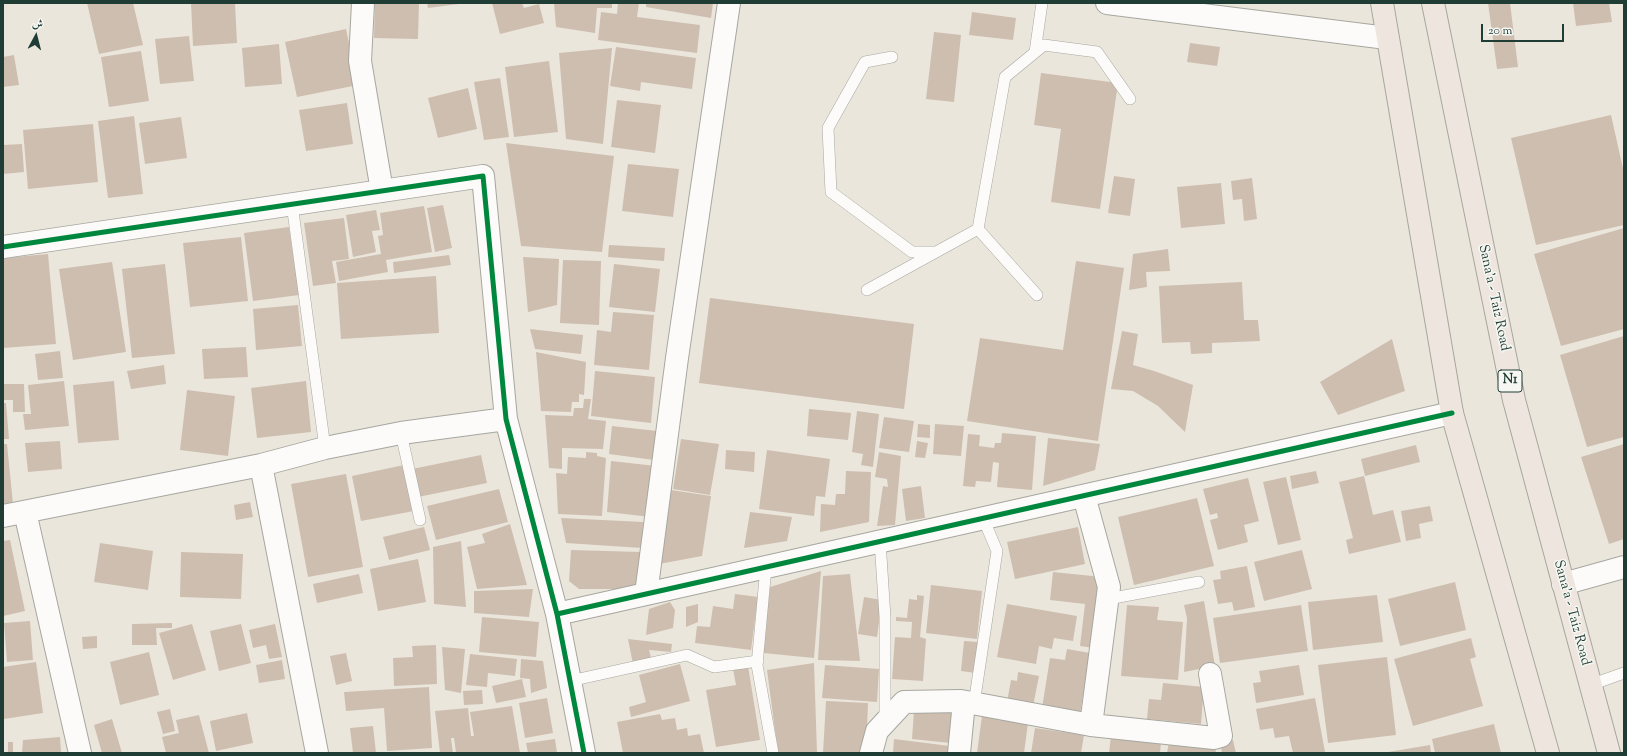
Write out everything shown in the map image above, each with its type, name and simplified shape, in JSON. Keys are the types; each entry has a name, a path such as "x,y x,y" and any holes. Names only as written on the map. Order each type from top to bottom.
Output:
{"highway":[{"path":"1382,3 1452,413 1548,753"},
{"name":"Sana'a - Taiz Road","path":"1433,3 1514,400 1609,753"}],"street":[{"path":"363,3 360,61 382,191"},
{"path":"646,594 677,358 729,3"},
{"path":"1107,3 1387,38"},
{"path":"3,247 483,176 506,419 557,614 584,753"},
{"path":"557,614 1452,413"},
{"path":"3,516 261,465 325,448 401,433 506,419"},
{"path":"261,465 317,753"},
{"path":"1084,496 1109,587 1091,725"},
{"path":"25,512 80,753"},
{"path":"1563,584 1624,567"},
{"path":"871,753 877,731 904,702 969,703 1091,725 1214,738 1221,736 1210,674"},
{"path":"959,753 969,703"}],"lane":[{"path":"1035,52 1042,3"},
{"path":"978,229 1005,77 1044,45 1097,52 1130,99"},
{"path":"892,57 865,62 828,128 831,192 912,252 937,252"},
{"path":"292,204 325,448"},
{"path":"868,290 978,229"},
{"path":"978,229 1037,294"},
{"path":"401,433 420,520"},
{"path":"969,703 997,551 983,518"},
{"path":"880,541 885,617 885,722"},
{"path":"766,567 757,665 774,753"},
{"path":"1108,599 1198,582"},
{"path":"570,681 687,655 714,667 758,661"},
{"path":"1590,685 1624,673"}],"building":[{"path":"87,3 133,3 143,45 99,54"},
{"path":"191,3 235,3 237,43 193,46"},
{"path":"375,3 419,3 418,39 374,38"},
{"path":"427,3 459,3 459,4 428,8"},
{"path":"492,3 522,3 524,8 539,4 544,23 500,34"},
{"path":"554,3 612,3 612,8 597,8 595,33 556,27"},
{"path":"618,3 639,3 637,17 700,25 697,53 598,40 601,12 617,14"},
{"path":"646,3 713,3 711,18 646,7"},
{"path":"1488,3 1510,3 1518,67 1497,69"},
{"path":"1573,3 1609,3 1612,22 1576,26"},
{"path":"972,12 1016,18 1013,40 969,35"},
{"path":"346,29 358,85 297,97 285,42"},
{"path":"934,32 961,35 954,102 926,99"},
{"path":"189,36 194,81 160,84 155,39"},
{"path":"1190,43 1220,47 1217,66 1187,62"},
{"path":"279,44 282,84 245,87 242,48"},
{"path":"616,47 696,58 692,89 641,82 640,91 610,86"},
{"path":"612,48 603,144 566,139 559,53"},
{"path":"141,51 149,101 109,107 101,57"},
{"path":"14,55 19,85 3,87 3,57"},
{"path":"549,61 558,132 514,137 505,67"},
{"path":"1041,73 1118,83 1100,209 1051,202 1061,129 1034,125"},
{"path":"500,78 509,137 484,140 474,82"},
{"path":"468,88 477,129 438,138 428,98"},
{"path":"617,100 661,105 655,153 611,147"},
{"path":"347,103 353,144 306,151 299,110"},
{"path":"1611,115 1624,173 1624,225 1536,245 1511,138"},
{"path":"134,116 143,194 108,198 98,121"},
{"path":"181,117 187,158 145,164 139,123"},
{"path":"93,124 98,182 28,189 23,130"},
{"path":"506,143 614,156 602,252 521,246"},
{"path":"22,144 24,172 3,174 3,145"},
{"path":"628,164 679,169 673,217 622,211"},
{"path":"1114,176 1135,179 1130,216 1108,213"},
{"path":"1252,178 1257,219 1244,221 1242,199 1233,200 1231,181"},
{"path":"1221,183 1225,224 1181,228 1177,187"},
{"path":"443,205 452,248 435,252 427,208"},
{"path":"424,206 432,252 386,260 388,272 339,281 336,262 381,254 378,236 383,235 380,213"},
{"path":"376,210 380,230 372,231 376,252 353,257 346,215"},
{"path":"344,218 349,259 332,261 336,283 313,286 304,223"},
{"path":"289,227 299,295 253,301 244,233"},
{"path":"1624,228 1624,329 1561,346 1534,254"},
{"path":"241,237 248,301 190,307 183,243"},
{"path":"609,245 665,248 664,261 608,257"},
{"path":"1168,249 1170,271 1146,272 1147,287 1129,290 1133,254"},
{"path":"48,254 56,344 3,348 3,258"},
{"path":"449,255 451,265 394,273 393,262"},
{"path":"523,257 559,259 557,305 528,312"},
{"path":"563,260 601,261 599,325 560,323"},
{"path":"1076,261 1124,268 1098,441 967,421 980,338 1063,350"},
{"path":"112,262 126,352 73,360 59,269"},
{"path":"165,264 175,354 132,358 122,269"},
{"path":"614,264 660,269 655,312 609,307"},
{"path":"436,276 439,333 341,339 337,283"},
{"path":"1242,282 1244,320 1258,320 1260,341 1212,343 1212,353 1191,354 1190,342 1162,343 1159,286"},
{"path":"710,298 914,324 904,409 699,383"},
{"path":"298,305 302,346 256,350 253,309"},
{"path":"613,312 654,315 649,370 594,365 597,330 611,332"},
{"path":"530,329 583,335 581,354 535,349"},
{"path":"1122,331 1138,334 1133,365 1193,385 1185,432 1158,406 1133,391 1111,389"},
{"path":"1624,336 1624,437 1587,447 1560,355"},
{"path":"1392,339 1405,391 1338,415 1320,382"},
{"path":"246,347 248,377 204,379 202,349"},
{"path":"60,351 63,378 38,380 35,354"},
{"path":"536,352 586,362 584,395 579,394 579,402 572,402 571,412 541,411"},
{"path":"164,365 166,384 131,389 127,371"},
{"path":"595,371 655,377 651,423 591,416"},
{"path":"64,381 69,426 25,430 23,414 31,414 28,385"},
{"path":"114,381 119,440 78,443 73,385"},
{"path":"306,381 311,432 257,438 251,388"},
{"path":"3,384 24,384 25,412 13,412 13,400 3,400"},
{"path":"187,390 235,396 228,456 180,450"},
{"path":"584,399 591,399 588,419 606,421 603,449 562,448 562,469 549,468 545,415 573,416 574,408 583,408"},
{"path":"3,403 6,403 9,439 3,439"},
{"path":"809,409 851,413 848,440 807,436"},
{"path":"857,411 879,414 873,467 861,465 863,454 852,452"},
{"path":"884,417 914,421 909,452 879,448"},
{"path":"918,424 930,425 930,438 917,437"},
{"path":"935,424 964,426 961,456 933,454"},
{"path":"612,426 657,431 654,460 609,454"},
{"path":"1002,433 1036,436 1032,490 997,487 999,463 993,462 991,482 976,481 975,487 963,486 968,434 980,435 979,446 994,448 995,443 1001,443"},
{"path":"1048,438 1100,444 1095,470 1043,486"},
{"path":"681,439 719,444 710,495 673,489"},
{"path":"60,441 62,469 28,472 25,443"},
{"path":"917,441 928,443 925,458 915,457"},
{"path":"3,444 7,444 13,504 3,506"},
{"path":"1624,444 1624,539 1609,544 1581,457"},
{"path":"1416,445 1420,462 1365,476 1361,459"},
{"path":"726,450 755,452 754,472 725,469"},
{"path":"767,450 830,459 825,497 816,496 814,516 759,509"},
{"path":"586,452 597,453 597,456 606,458 602,516 558,514 556,473 567,474 568,457 586,458"},
{"path":"879,452 901,456 895,525 877,526 883,486 888,487 887,479 875,477"},
{"path":"481,455 487,483 418,497 412,469"},
{"path":"611,461 656,466 651,517 607,512"},
{"path":"404,465 414,511 361,521 352,476"},
{"path":"846,471 871,472 869,522 820,532 821,504 835,505 836,494 845,494"},
{"path":"1316,471 1319,483 1292,489 1290,476"},
{"path":"346,474 363,567 308,577 291,484"},
{"path":"1364,476 1373,515 1393,510 1401,542 1349,554 1346,540 1353,538 1339,482"},
{"path":"1286,477 1301,540 1278,545 1263,482"},
{"path":"1248,478 1259,521 1244,525 1248,542 1218,550 1210,520 1218,518 1217,513 1210,515 1203,489"},
{"path":"921,486 925,518 906,521 902,489"},
{"path":"499,489 508,522 436,540 427,506"},
{"path":"671,490 711,496 702,556 659,564"},
{"path":"1197,498 1214,566 1134,585 1118,517"},
{"path":"250,502 253,517 236,520 234,505"},
{"path":"1430,506 1433,521 1419,524 1421,538 1406,541 1401,511"},
{"path":"750,512 792,517 787,541 744,548"},
{"path":"561,518 643,522 642,548 566,543"},
{"path":"510,524 527,585 477,589 467,547 485,543 482,534"},
{"path":"424,527 430,550 389,560 383,537"},
{"path":"1078,527 1085,564 1015,579 1007,542"},
{"path":"10,540 25,611 3,616 3,541"},
{"path":"461,541 466,607 434,604 433,547"},
{"path":"100,543 153,551 148,590 94,582"},
{"path":"571,550 641,552 640,583 632,589 579,589 569,581"},
{"path":"1302,550 1312,589 1264,601 1254,562"},
{"path":"181,552 243,554 241,599 180,597"},
{"path":"418,559 426,602 378,611 370,569"},
{"path":"1247,566 1255,607 1234,611 1232,602 1218,604 1213,580 1221,579 1220,571"},
{"path":"821,571 814,658 763,653 770,587"},
{"path":"1053,572 1102,577 1094,648 1080,646 1085,604 1050,600"},
{"path":"359,574 363,593 317,603 313,584"},
{"path":"850,574 860,661 818,660 823,576"},
{"path":"1455,582 1466,630 1400,646 1388,599"},
{"path":"931,585 982,591 977,639 926,633"},
{"path":"533,589 529,617 474,613 474,591"},
{"path":"735,594 758,597 751,650 695,643 697,626 710,627 713,606 733,609"},
{"path":"917,595 924,596 920,637 926,639 923,681 892,679 895,637 911,638 912,622 896,621 896,617 907,618 909,599 917,600"},
{"path":"1377,595 1383,642 1313,650 1308,602"},
{"path":"864,597 882,600 877,637 858,634"},
{"path":"1204,601 1215,666 1184,672 1187,618 1184,605"},
{"path":"670,602 675,610 673,628 646,635 649,609"},
{"path":"698,604 698,622 686,627 686,607"},
{"path":"1007,604 1077,616 1073,641 1054,638 1052,649 1039,646 1036,664 997,657"},
{"path":"1127,605 1159,607 1157,620 1183,622 1178,680 1121,676"},
{"path":"1301,605 1308,651 1220,663 1213,618"},
{"path":"482,617 539,622 536,657 479,652"},
{"path":"30,621 33,660 7,662 4,623"},
{"path":"172,623 172,628 156,628 157,645 132,645 132,624"},
{"path":"192,624 206,670 173,680 159,633"},
{"path":"241,624 251,663 219,671 210,631"},
{"path":"275,624 282,657 269,659 266,645 253,648 249,630"},
{"path":"97,636 97,648 83,649 82,637"},
{"path":"1471,638 1476,657 1470,659 1483,706 1413,726 1394,659"},
{"path":"628,639 672,644 671,652 649,650 652,661 633,664"},
{"path":"964,641 978,642 975,673 961,671"},
{"path":"436,645 437,684 394,686 393,658 413,657 412,646"},
{"path":"442,647 465,649 461,693 445,690"},
{"path":"1067,649 1090,653 1080,714 1042,708 1050,658 1065,660"},
{"path":"149,652 159,695 120,705 110,662"},
{"path":"346,653 352,681 336,685 330,656"},
{"path":"470,654 517,659 515,676 488,673 487,687 466,685"},
{"path":"1387,657 1396,735 1328,743 1318,665"},
{"path":"521,659 543,661 547,688 531,693 530,679 520,678"},
{"path":"282,660 285,679 259,683 256,665"},
{"path":"36,662 43,713 4,719 3,667"},
{"path":"814,663 817,753 778,753 767,670"},
{"path":"680,664 690,701 631,717 629,707 646,702 639,675"},
{"path":"825,665 879,669 877,702 822,698"},
{"path":"1299,665 1304,695 1256,703 1253,683 1261,682 1259,671"},
{"path":"748,666 760,740 716,747 706,690 736,685 733,669"},
{"path":"1018,672 1039,676 1033,706 1007,702 1011,680 1017,681"},
{"path":"522,679 526,697 496,703 492,686"},
{"path":"1163,683 1204,687 1201,724 1147,719 1149,699 1161,700"},
{"path":"429,687 432,748 387,751 384,708 346,711 344,692"},
{"path":"482,690 483,704 464,705 463,691"},
{"path":"547,698 553,733 525,738 519,703"},
{"path":"1315,698 1325,752 1293,753 1289,736 1275,738 1273,728 1260,730 1256,709"},
{"path":"826,701 868,703 866,753 823,753"},
{"path":"512,706 520,753 456,753 454,738 451,738 453,753 440,753 435,711 468,708 471,736 474,736 470,712"},
{"path":"170,709 175,731 163,734 157,712"},
{"path":"941,710 954,713 950,743 912,739 914,711"},
{"path":"247,713 253,743 216,751 210,721"},
{"path":"660,714 662,720 675,718 677,730 687,728 688,736 700,734 704,753 623,753 617,722"},
{"path":"199,715 209,753 166,753 162,737 179,733 176,720"},
{"path":"982,716 1028,723 1024,753 977,753"},
{"path":"112,719 122,753 102,753 94,725"},
{"path":"1494,724 1501,753 1435,753 1432,739"},
{"path":"373,726 376,753 353,753 350,728"},
{"path":"1035,728 1084,735 1081,753 1031,753"},
{"path":"1111,736 1161,742 1160,753 1109,753"},
{"path":"60,737 61,753 22,753 23,740"},
{"path":"555,739 557,753 528,753 526,743"},
{"path":"894,739 950,746 949,753 893,753"},
{"path":"1233,740 1236,753 1222,753 1220,742"},
{"path":"8,742 13,742 13,753 8,753"},
{"path":"1169,742 1215,745 1216,753 1167,753"},
{"path":"1430,745 1431,753 1388,753 1388,752"}],"cycle path":[{"path":"3,247 483,176 506,419 557,614 584,753"},
{"path":"557,614 1452,413"}]}
